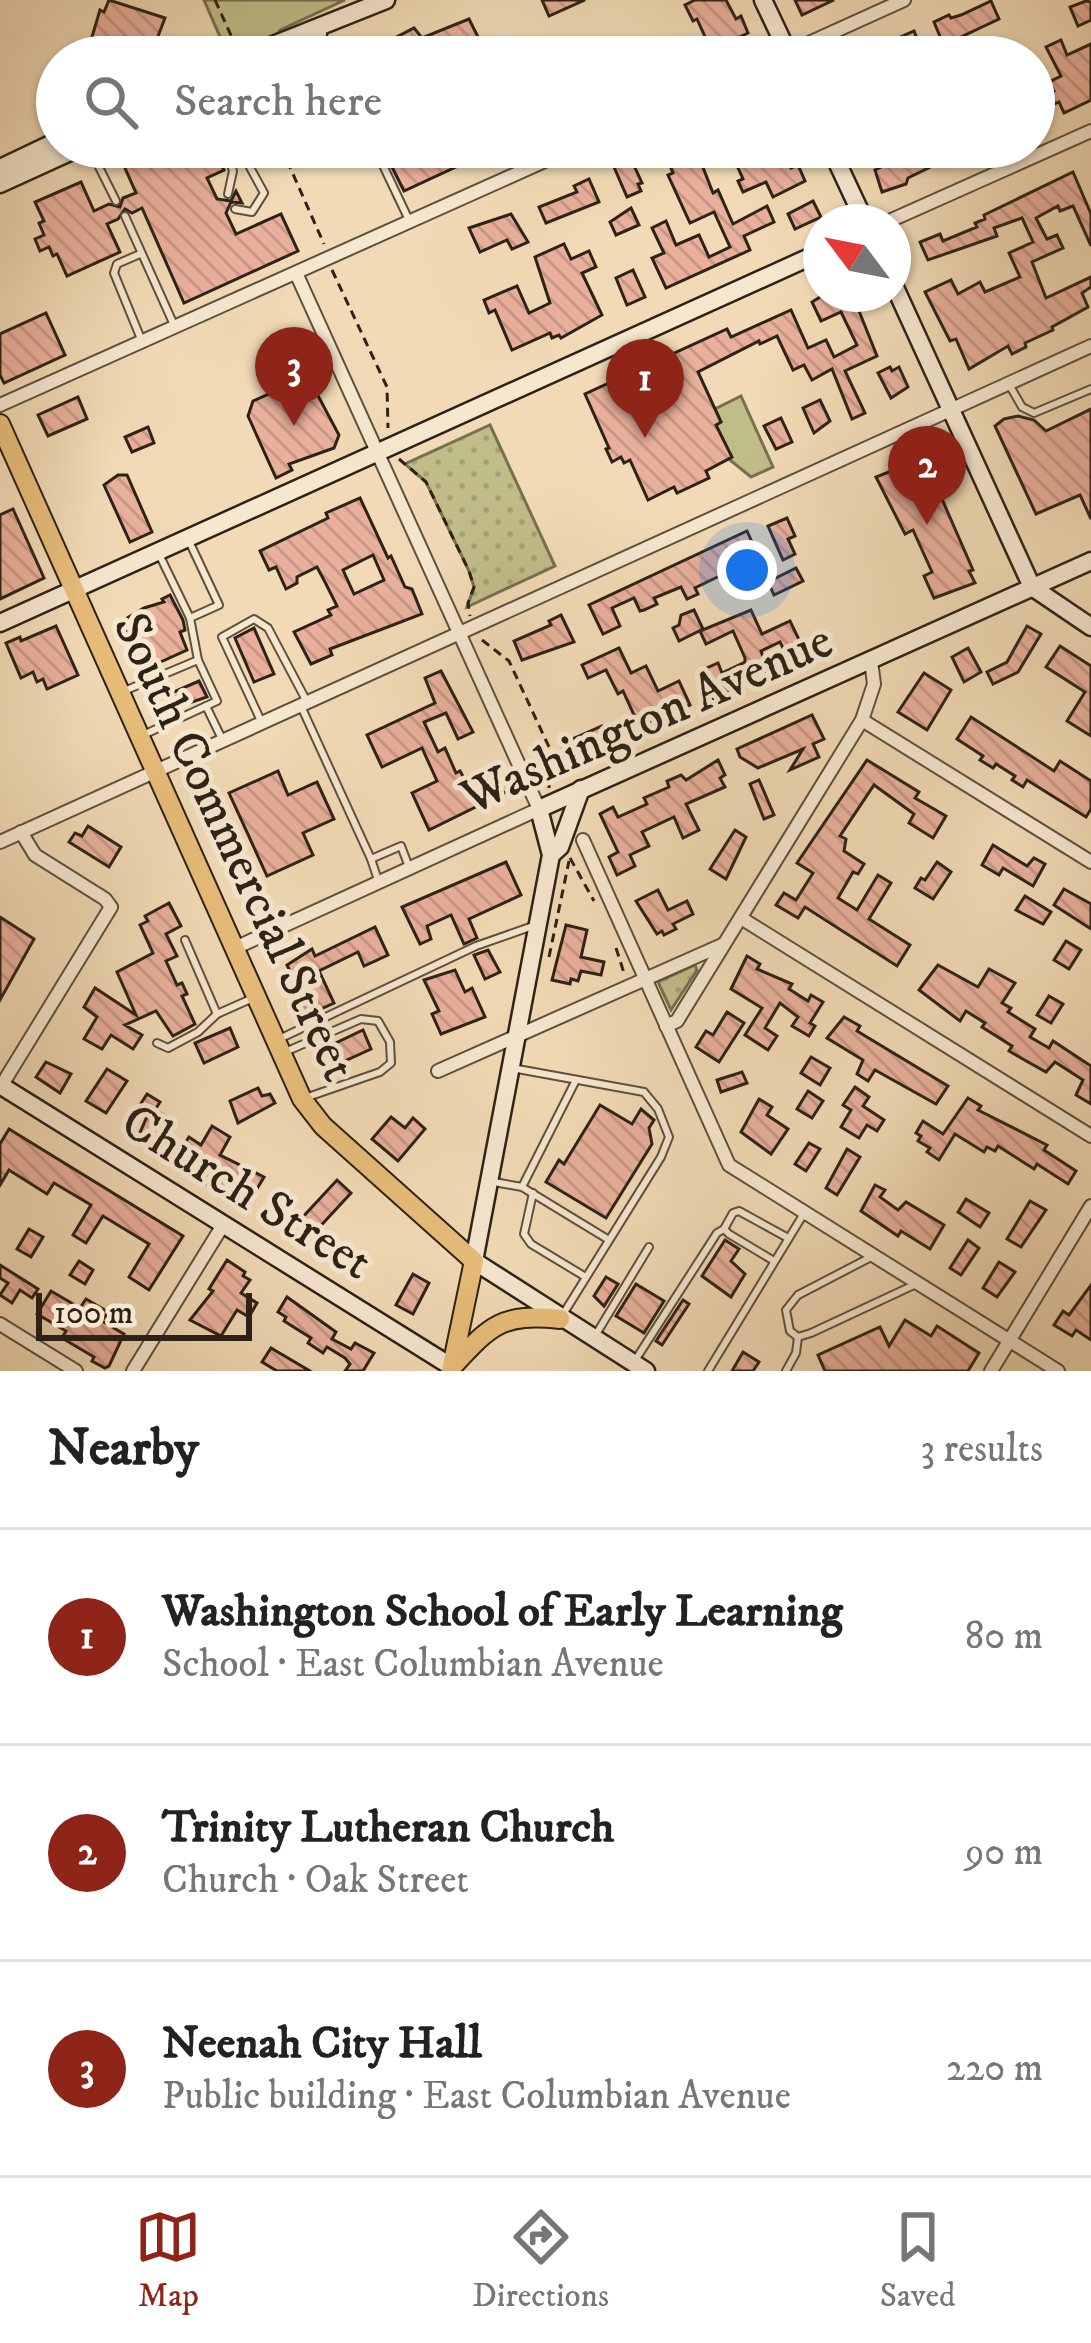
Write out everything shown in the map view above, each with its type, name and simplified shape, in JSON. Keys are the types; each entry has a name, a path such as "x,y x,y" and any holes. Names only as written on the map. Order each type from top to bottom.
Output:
{"main road":[{"path":"301,36 386,0"},
{"path":"763,0 777,36"},
{"path":"313,36 328,26"},
{"path":"0,168 36,151"},
{"path":"0,184 37,168"},
{"path":"840,168 857,204"},
{"path":"0,622 803,260"},
{"path":"906,312 1032,586 1091,627"},
{"name":"South Commercial Street","path":"0,424 302,1099 323,1126 474,1261 629,1366"},
{"name":"Washington Avenue","path":"539,809 1091,561"},
{"path":"551,855 560,847 581,789"},
{"path":"451,1369 551,855 539,809"},
{"name":"Church Street","path":"0,1086 451,1369"},
{"path":"451,1369 495,1324 526,1315 560,1318"}],"street":[{"path":"828,36 904,0"},
{"path":"1055,147 1091,131"},
{"path":"0,405 529,168"},
{"path":"911,211 1008,168"},
{"path":"296,273 539,809"},
{"path":"0,842 1091,346"},
{"path":"666,1026 677,1021 862,720 874,684 871,661"},
{"path":"862,720 1091,862"},
{"name":"Washington Avenue","path":"235,948 539,809"},
{"path":"0,1086 111,907 35,855 21,832"},
{"path":"583,840 722,1155 733,1169 1058,1371"},
{"path":"741,918 1091,1136"},
{"path":"438,1071 725,944"},
{"path":"991,1371 1091,1207"},
{"path":"133,1371 223,1225"},
{"path":"0,1324 76,1371"}],"lane":[{"path":"97,168 116,201"},
{"path":"228,194 232,168"},
{"path":"235,209 253,212 264,198 251,168"},
{"path":"384,168 410,221"},
{"path":"125,216 176,328"},
{"path":"142,253 117,264 114,273 142,343"},
{"path":"1009,383 1022,407 1034,413 1091,389"},
{"path":"188,538 219,605 190,618"},
{"path":"141,736 217,701 198,660 190,618 158,552"},
{"path":"260,721 222,638 254,619 268,628 380,883"},
{"path":"121,692 198,660"},
{"path":"206,706 222,739"},
{"path":"371,859 401,846 410,869"},
{"path":"279,1047 476,946 537,925"},
{"path":"184,940 217,1014"},
{"path":"157,1043 168,1048 198,1032 217,1014 256,996"},
{"path":"279,1047 361,1019 378,1021 390,1042 391,1063 380,1072 302,1099"},
{"path":"511,1068 644,1092 658,1109 669,1137 560,1318"},
{"path":"522,1186 576,1080"},
{"path":"490,1181 522,1186 609,1240"},
{"path":"533,1193 524,1234 530,1244 586,1277"},
{"path":"629,1366 733,1213 739,1211 788,1238"},
{"path":"708,1371 804,1214"},
{"path":"724,1229 774,1261"},
{"path":"593,1339 650,1247"},
{"path":"798,1336 785,1320 791,1301 873,1256"},
{"path":"798,1336 917,1284"},
{"path":"786,1371 796,1353 798,1336"}],"path":[{"path":"215,0 231,36"},
{"path":"290,168 324,247"}],"shaded area":[{"path":"204,0 345,0 276,36 220,36"},
{"path":"741,396 773,467 751,477 730,460 716,425 721,422 715,409"},
{"path":"490,425 555,566 467,607 474,587 469,571 426,482 405,464"},
{"path":"695,965 697,970 671,1010 658,982"}],"building":[{"path":"109,0 165,18 158,36 92,36 100,10 104,12"},
{"path":"542,0 585,0 549,16"},
{"path":"695,0 726,0 736,19 741,16 748,33 705,36 685,5"},
{"path":"795,0 834,0 802,15"},
{"path":"991,1 999,19 963,36 940,36 934,22"},
{"path":"1091,2 1091,20 1078,26 1070,7"},
{"path":"469,19 478,36 427,36"},
{"path":"1061,40 1067,55 1091,44 1091,100 1064,113 1059,102 1055,104 1055,79 1061,76 1055,64 1055,43"},
{"path":"125,168 223,168 207,178 217,199 231,201 236,191 242,203 231,202 226,213 236,234 281,214 298,251 184,303 142,208 132,213 125,209 107,224 120,252 67,276 57,254 53,256 49,247 40,251 35,239 44,235 39,223 44,221 35,202 81,182 94,211 109,204 120,207 123,198 136,193"},
{"path":"392,168 454,168 404,191"},
{"path":"614,168 635,168 642,183 638,184 641,191 627,197"},
{"path":"671,168 703,168 733,224 767,206 774,222 744,236 750,250 666,288 652,258 664,253 652,228 666,221 676,245 699,235 709,257 730,247 714,212 690,223 668,175 673,173"},
{"path":"738,168 799,168 805,181 773,197 766,182 743,192 738,181 743,179"},
{"path":"928,168 908,178 906,184 882,192 875,170"},
{"path":"1073,172 1091,214 1091,246 1073,206 1060,211 1058,206 1036,218 1047,239 1057,235 1063,248 1032,262 1046,298 1091,277 1091,287 1082,293 1088,307 1025,343 1026,347 1012,354 1008,346 969,369 925,292 951,280 958,294 980,282 985,292 1020,277 1009,253 1033,242 1022,218 994,228 997,236 928,260 920,242 940,234 943,241 977,227 975,223 985,219 984,215"},
{"path":"589,179 599,202 546,223 539,207 577,192 574,186"},
{"path":"803,206 803,225 795,229 788,214"},
{"path":"631,208 639,225 616,235 610,222"},
{"path":"511,214 528,242 512,249 507,240 480,252 469,228"},
{"path":"564,244 571,259 589,251 596,267 582,273 602,315 561,338 552,338 550,333 512,350 495,310 489,313 484,300 517,286 529,313 550,303 535,257"},
{"path":"633,270 645,297 627,305 616,278"},
{"path":"791,310 808,348 826,340 834,357 857,345 841,312 859,312 877,356 845,371 865,413 852,419 832,369 812,380 804,365 793,370 777,336 698,372 732,457 706,471 709,478 648,500 630,460 624,463 621,457 612,462 585,394 727,329 731,337"},
{"path":"817,312 841,312 821,321"},
{"path":"46,313 65,355 4,383 0,334"},
{"path":"890,367 892,371 899,367 908,387 891,398 878,373"},
{"path":"315,373 322,389 316,392 339,435 334,448 289,464 292,470 276,478 248,416 253,401"},
{"path":"78,397 87,419 48,436 38,415"},
{"path":"820,400 830,421 814,433 803,408"},
{"path":"1091,409 1091,519 1080,495 1036,514 995,426 1018,416 1034,420 1046,431"},
{"path":"781,418 792,442 776,449 764,426"},
{"path":"148,427 154,443 132,452 125,437"},
{"path":"924,458 975,583 934,598 924,576 932,572 913,530 905,534 876,477"},
{"path":"127,475 152,532 130,542 104,485"},
{"path":"360,498 422,614 330,649 332,655 311,664 294,632 331,615 328,610 337,606 317,567 286,589 276,567 269,570 260,551 328,518 326,513","holes":["373,555 384,580 354,594 343,570"]},
{"path":"13,509 44,578 0,599 0,515"},
{"path":"787,518 795,536 788,539 795,554 783,560 768,526"},
{"path":"747,531 761,562 742,571 740,566 695,588 698,594 687,599 681,587 654,598 657,604 644,610 640,611 634,598 612,608 620,626 603,634 589,605"},
{"path":"796,568 803,581 774,595 768,582"},
{"path":"170,595 183,620 185,630 180,632 187,650 156,664 148,646 133,653 124,620"},
{"path":"694,610 703,629 679,641 673,628 681,615"},
{"path":"751,610 762,634 790,621 804,650 788,658 780,642 761,651 768,672 714,700 700,671 718,663 722,673 745,658 733,631 706,644 700,631"},
{"path":"561,615 574,642 522,660 514,641 551,625 549,621"},
{"path":"56,626 78,675 47,689 33,672 21,678 6,643"},
{"path":"1027,626 1041,634 1018,672 993,684 987,672 1007,662"},
{"path":"254,628 274,674 254,682 235,638"},
{"path":"1060,646 1091,666 1091,736 1067,721 1085,692 1046,667"},
{"path":"619,648 631,673 646,666 658,691 679,681 690,705 639,726 623,691 618,694 606,670 588,678 582,665"},
{"path":"968,648 981,672 964,682 952,657"},
{"path":"441,671 473,732 458,739 446,713 424,722 438,752 445,748 456,773 460,771 464,778 494,764 510,790 429,830 412,793 437,781 422,748 382,767 367,735 435,703 425,678"},
{"path":"924,673 951,690 927,730 898,712"},
{"path":"199,681 207,697 175,708 169,694"},
{"path":"812,715 824,739 813,744 819,757 790,770 803,749 758,768 740,757 737,749"},
{"path":"971,717 1054,771 1060,761 1091,781 1091,809 1086,817 1027,780 1023,787 996,764 993,768 980,760 983,756 957,739"},
{"path":"602,726 609,741 586,751 589,758 571,766 561,744"},
{"path":"718,760 725,787 686,804 699,830 683,838 674,817 642,832 649,846 630,855 635,866 617,875 609,857 618,852 600,814 613,807 618,817 647,804 644,798 669,787 667,781 681,775 686,780"},
{"path":"867,760 919,792 915,798 946,816 933,838 909,823 914,814 874,785 840,836 846,839 844,851 864,864 858,874 853,872 838,898 857,910 878,875 891,883 869,919 910,945 897,966 805,907 798,918 776,905 784,893 796,900 813,873 797,863"},
{"path":"278,771 288,795 317,782 334,819 303,833 313,855 267,876 229,793"},
{"path":"759,780 774,815 764,819 750,784"},
{"path":"88,826 121,847 109,867 69,842 75,833 82,836"},
{"path":"735,830 746,837 726,879 710,869"},
{"path":"993,845 1027,866 1034,858 1045,864 1033,886 1003,868 999,875 982,865"},
{"path":"506,862 521,895 469,919 477,938 464,944 451,915 427,926 431,939 420,944 402,907"},
{"path":"937,862 951,872 933,899 915,888"},
{"path":"1064,889 1091,904 1091,929 1054,905"},
{"path":"658,890 668,910 687,901 693,914 673,924 676,929 664,935 662,931 657,934 636,901"},
{"path":"1025,896 1051,912 1043,924 1016,910"},
{"path":"169,903 181,926 166,934 177,956 166,961 177,985 182,983 187,994 182,996 195,1024 173,1036 156,1011 125,1025 142,1035 133,1049 111,1035 102,1049 84,1039 97,1017 84,1007 95,988 136,1015 117,972 153,953 140,925 148,921 145,916"},
{"path":"0,917 34,939 0,1000"},
{"path":"566,925 587,930 581,957 604,962 601,975 581,971 578,981 571,979 570,984 552,980"},
{"path":"375,927 388,955 364,966 358,952 319,971 334,1003 301,1018 292,998 301,994 287,965 312,949 315,956"},
{"path":"1066,941 1081,950 1069,969 1054,960"},
{"path":"488,950 500,972 485,979 474,955"},
{"path":"747,956 760,964 757,969 792,984 789,989 808,1001 811,995 823,1002 810,1023 815,1026 809,1036 792,1026 798,1017 780,1003 765,1028 777,1036 768,1050 745,1035 762,1008 731,989"},
{"path":"938,965 978,987 989,969 1015,983 1002,1003 1035,1029 1030,1037 1049,1048 1053,1041 1091,1066 1091,1104 1076,1095 1083,1080 1055,1062 1046,1072 1009,1051 1012,1046 982,1027 985,1023 966,1011 960,1021 919,990"},
{"path":"455,970 465,992 472,988 485,1017 441,1034 432,1014 439,1011 424,980"},
{"path":"1049,996 1063,1004 1051,1023 1037,1015"},
{"path":"727,1012 744,1023 719,1062 696,1047 706,1031 713,1035"},
{"path":"844,1017 860,1026 857,1031 948,1086 936,1104 875,1070 868,1081 857,1074 863,1060 827,1038"},
{"path":"230,1028 238,1047 204,1063 195,1043"},
{"path":"363,1030 371,1049 325,1070 317,1052"},
{"path":"811,1057 830,1068 820,1085 801,1073"},
{"path":"46,1062 71,1074 60,1093 36,1077"},
{"path":"107,1069 127,1081 106,1113 86,1101"},
{"path":"742,1072 747,1083 721,1092 717,1080"},
{"path":"855,1087 869,1097 863,1106 884,1120 877,1131 867,1125 859,1138 841,1127 851,1110 843,1105"},
{"path":"258,1088 275,1103 238,1123 230,1101"},
{"path":"808,1091 823,1101 812,1118 797,1109"},
{"path":"147,1094 160,1102 155,1110 169,1118 153,1144 139,1135 148,1114 138,1108"},
{"path":"968,1098 981,1106 978,1110 1047,1145 1044,1150 1076,1171 1068,1184 998,1146 984,1152 955,1134 939,1160 927,1152 930,1148 918,1141 921,1136 916,1133 923,1121 943,1134"},
{"path":"759,1099 772,1107 767,1115 788,1129 771,1154 741,1132"},
{"path":"600,1105 632,1124 641,1109 654,1120 649,1128 652,1144 606,1218 546,1182 559,1160 564,1164"},
{"path":"391,1117 405,1128 413,1118 425,1129 398,1161 372,1139"},
{"path":"212,1126 230,1137 220,1155 264,1177 245,1209 173,1162 189,1137 201,1145"},
{"path":"9,1129 183,1236 149,1290 129,1277 149,1244 103,1216 86,1243 73,1235 91,1205 54,1183 47,1194 9,1170 0,1185 0,1144"},
{"path":"809,1143 820,1149 806,1171 795,1164"},
{"path":"847,1149 860,1157 837,1195 826,1188"},
{"path":"337,1180 351,1193 315,1232 301,1219"},
{"path":"875,1185 885,1190 880,1197 898,1210 906,1202 944,1225 930,1249 901,1231 898,1236 861,1211"},
{"path":"966,1199 989,1213 980,1227 958,1212"},
{"path":"1030,1201 1046,1210 1021,1247 1007,1239"},
{"path":"29,1229 43,1237 31,1257 17,1249"},
{"path":"725,1240 739,1249 731,1261 745,1274 731,1297 702,1276"},
{"path":"968,1240 979,1248 961,1275 950,1268"},
{"path":"227,1260 245,1272 243,1276 250,1280 241,1293 257,1303 249,1317 237,1310 221,1336 190,1320 213,1291 209,1289"},
{"path":"79,1261 93,1270 85,1284 70,1275"},
{"path":"999,1262 1015,1272 997,1297 983,1288"},
{"path":"0,1265 38,1289 32,1298 20,1290 12,1303 0,1295 8,1283 0,1278"},
{"path":"413,1274 429,1283 413,1314 396,1305"},
{"path":"606,1277 618,1284 604,1306 594,1296"},
{"path":"636,1284 664,1301 644,1333 616,1316"},
{"path":"1091,1285 1091,1340 1076,1330 1072,1336 1054,1325 1063,1311 1069,1315"},
{"path":"51,1291 80,1308 86,1299 108,1312 102,1321 124,1334 109,1366 92,1361 94,1357 62,1338 66,1331 37,1314"},
{"path":"287,1297 336,1332 332,1339 374,1353 363,1371 345,1371 350,1364 345,1358 327,1347 323,1353 308,1343 311,1338 284,1321 286,1317 278,1312"},
{"path":"683,1300 689,1304 662,1345 656,1341"},
{"path":"905,1320 931,1336 937,1326 979,1353 968,1371 825,1371 818,1355 880,1327 889,1346"},
{"path":"271,1348 310,1371 277,1371 262,1362"},
{"path":"743,1352 759,1362 753,1371 732,1371"}],"place":[{"name":"Neenah City Hall","path":"294,426"},
{"name":"Washington School of Early Learning","path":"645,438"},
{"name":"Trinity Lutheran Church","path":"927,525"}]}
